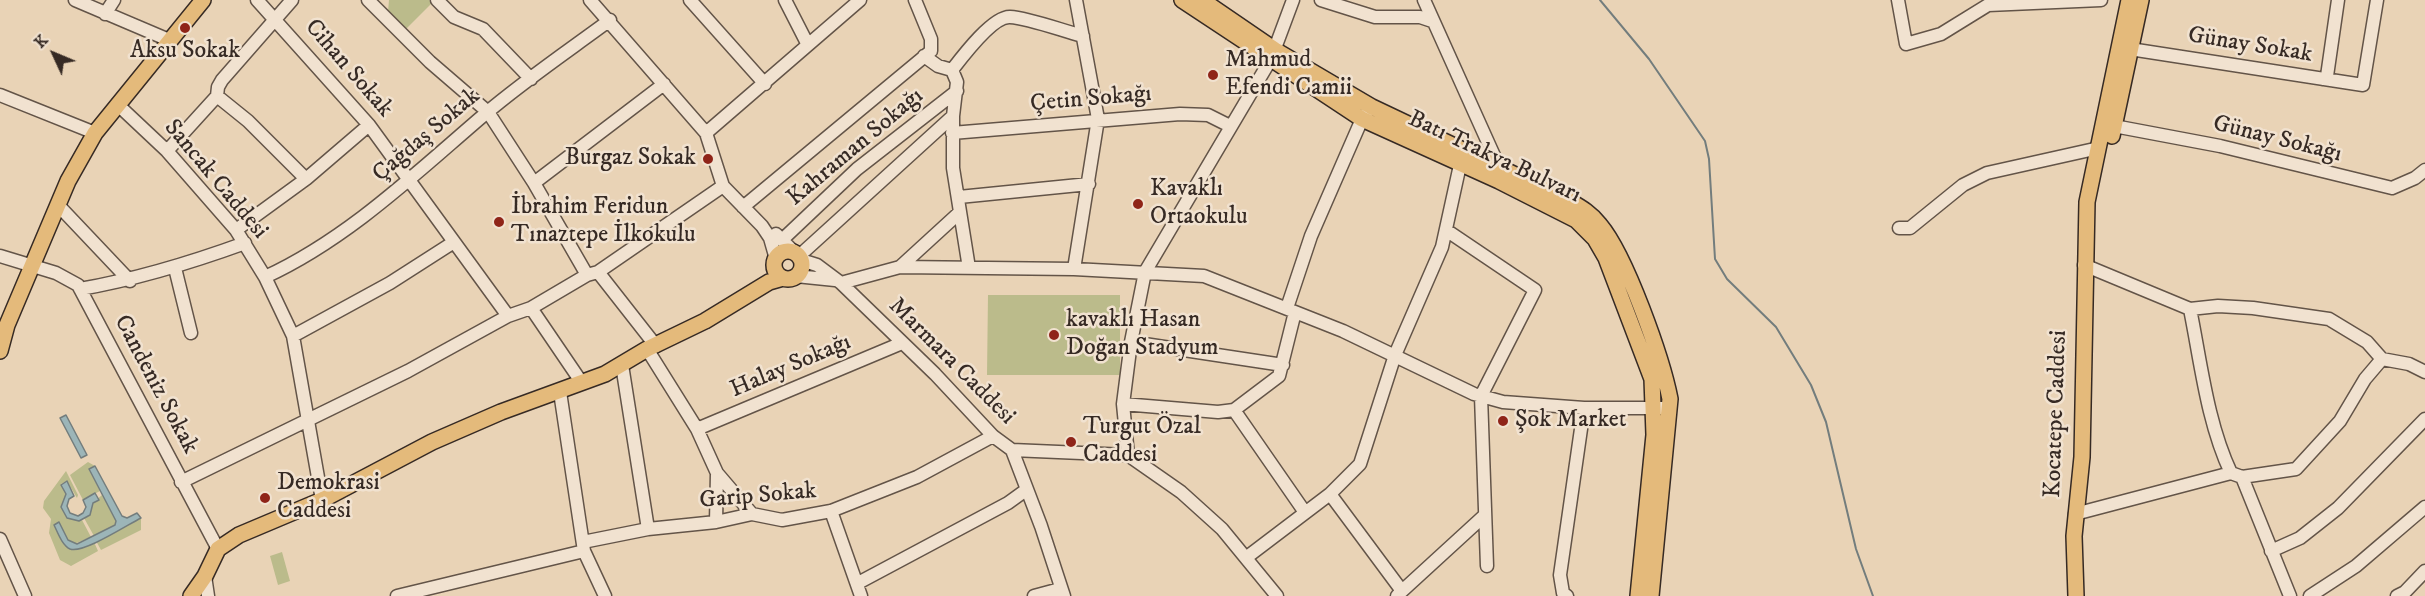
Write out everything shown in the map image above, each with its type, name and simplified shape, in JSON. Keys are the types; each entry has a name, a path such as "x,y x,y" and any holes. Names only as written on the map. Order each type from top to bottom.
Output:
{"main road":[{"path":"0,351 7,325 68,181 95,133 203,0"},
{"name":"Batı Trakya Bulvarı","path":"1182,0 1273,55 1372,107 1568,200 1587,211 1602,226 1611,240 1635,295 1666,376 1638,596"},
{"name":"Batı Trakya Bulvarı","path":"1203,0 1273,55 1362,119 1499,181 1576,220 1595,239 1606,258 1662,409 1651,596"},
{"name":"Kocatepe Caddesi","path":"2076,596 2075,514 2082,457 2087,202 2129,0"},
{"name":"Kocatepe Caddesi","path":"2087,234 2097,205 2141,0"},
{"path":"191,596 205,576 218,549 239,535 322,500 432,442 501,412 560,392 622,365 652,347 705,321 780,273 801,269 798,257 786,252 780,273"}],"street":[{"path":"75,0 169,40"},
{"path":"105,14 114,0"},
{"name":"Cihan Sokak","path":"257,0 276,18 369,125 411,179 508,316"},
{"path":"167,151 217,96 222,80 292,0"},
{"path":"437,0 454,17 483,29 531,79"},
{"name":"Marmara Caddesi","path":"590,0 610,20 706,133 723,186 762,226 770,238 780,273"},
{"path":"690,0 765,84"},
{"path":"785,0 808,45"},
{"path":"706,133 860,0"},
{"path":"743,207 933,47 915,0"},
{"path":"1074,269 1098,119 1076,0"},
{"path":"1278,596 1247,557 1181,492 1128,455 1123,404 1131,342 1146,272 1220,150 1230,126 1273,55 1293,0"},
{"path":"1321,0 1375,17 1420,17 1432,21"},
{"path":"1424,0 1500,169"},
{"path":"1898,0 1906,44 1941,34 1988,2 2101,0"},
{"path":"2323,79 2327,76 2338,0"},
{"name":"Günay Sokak","path":"2130,49 2363,85 2377,0"},
{"path":"373,2 430,62 488,112 592,274 652,347 697,429 717,473 752,514"},
{"path":"952,70 967,51 996,23 1009,17 1083,36"},
{"name":"Çağdaş Sokak","path":"265,278 333,237 411,179 488,112 610,20"},
{"path":"924,56 938,66 952,70"},
{"path":"952,70 957,82 952,133 953,168 958,213 969,268"},
{"path":"534,183 664,84"},
{"name":"Kahraman Sokağı","path":"783,239 857,169 957,92"},
{"path":"0,95 95,133"},
{"path":"217,96 248,121 306,179"},
{"name":"Sancak Caddesi","path":"117,104 167,151 236,230 265,278 294,336 322,500"},
{"path":"1123,404 1218,412 1234,410 1279,376 1291,310 1311,237 1362,119 1372,107"},
{"name":"Çetin Sokağı","path":"952,133 1098,119 1199,115 1208,115 1230,126"},
{"path":"798,257 953,116"},
{"path":"236,230 306,179 369,125"},
{"name":"Günay Sokağı","path":"2114,126 2220,146 2392,188 2415,178 2425,170"},
{"path":"1899,228 1910,228 1963,185 1987,173 2099,148"},
{"path":"1247,557 1304,511 1330,494 1360,464 1395,355 1442,247 1460,165"},
{"path":"958,197 1089,184"},
{"path":"181,482 408,371 508,316 531,308 592,274 723,186"},
{"path":"58,205 130,281"},
{"path":"900,267 958,213"},
{"name":"Marmara Caddesi","path":"762,226 783,239 798,257 817,265 838,282 902,343 993,436 1012,450 1128,455"},
{"path":"1446,230 1535,290 1481,396 1487,566"},
{"path":"294,336 390,282 454,242"},
{"path":"0,256 63,276 80,289 130,281 245,243"},
{"path":"2084,265 2190,309 2218,306 2253,308 2329,319 2367,342 2382,359 2409,364 2425,372"},
{"path":"780,273 838,282 900,267 1074,269 1204,276 1291,310 1395,355 1481,396 1503,402 1584,408 1662,409"},
{"path":"175,268 191,333"},
{"name":"Candeniz Sokak","path":"80,289 218,549"},
{"path":"531,308 582,383"},
{"path":"2190,309 2203,381 2223,457 2236,475 2290,596"},
{"path":"1131,342 1283,364"},
{"name":"Halay Sokağı","path":"697,429 902,343"},
{"path":"2075,514 2236,475 2296,469 2340,421 2365,379 2382,359"},
{"path":"622,365 648,529"},
{"path":"560,392 583,546 605,596"},
{"path":"1567,596 1561,584 1560,575 1584,408"},
{"path":"1234,410 1304,511"},
{"path":"2271,550 2300,538 2338,508 2425,419"},
{"name":"Garip Sokak","path":"397,596 411,595 648,529 716,522 752,514 782,520 831,511 917,477 993,436"},
{"path":"1012,450 1041,526 1062,592 1034,596"},
{"path":"716,522 717,473"},
{"path":"831,511 860,590 1026,490"},
{"path":"1330,494 1400,593 1485,515"},
{"path":"2310,596 2356,566 2425,507"},
{"path":"0,539 25,596"},
{"path":"2397,596 2405,592 2425,571"},
{"path":"205,576 208,596"}],"green space":[{"path":"389,0 429,0 432,3 405,30 388,12"},
{"name":"kavaklı Hasan Doğan Stadyum","path":"988,295 1120,295 1120,375 987,375"},
{"path":"88,462 95,466 89,470 100,491 83,500 70,475"},
{"path":"66,471 78,495 77,498 67,481 61,484 67,494 61,507 79,521 82,520 91,537 74,544 68,540 59,522 64,544 82,548 94,542 98,551 71,566 60,560 49,533 51,519 43,508 44,501"},
{"path":"102,495 116,521 115,525 94,536 84,518 90,515 93,503"},
{"path":"141,518 141,530 101,550 96,541"},
{"path":"282,552 290,581 278,585 270,556"}],"water":[{"path":"66,415 87,455 81,458 60,418"},
{"path":"95,466 122,516 127,518 137,513 141,518 85,547 70,549 62,542 54,525 59,522 68,540 77,544 115,525 116,521 89,469"},
{"path":"67,481 74,496 69,499 67,506 70,513 78,516 83,513 86,507 83,500 95,493 99,500 93,503 90,515 79,521 67,518 61,507 66,494 61,485"}],"waterway":[{"path":"1600,0 1649,59 1705,141 1709,159 1715,259 1727,279 1776,327 1811,385 1826,422 1856,549 1873,596"}],"place":[{"name":"Aksu Sokak","path":"185,28"},
{"name":"Mahmud Efendi Camii","path":"1213,75"},
{"name":"Burgaz Sokak","path":"708,159"},
{"name":"Kavaklı Ortaokulu","path":"1138,204"},
{"name":"İbrahim Feridun Tınaztepe İlkokulu","path":"499,222"},
{"name":"kavaklı Hasan Doğan Stadyum","path":"1054,335"},
{"name":"Şok Market","path":"1503,421"},
{"name":"Turgut Özal Caddesi","path":"1071,442"},
{"name":"Demokrasi Caddesi","path":"265,498"}]}
